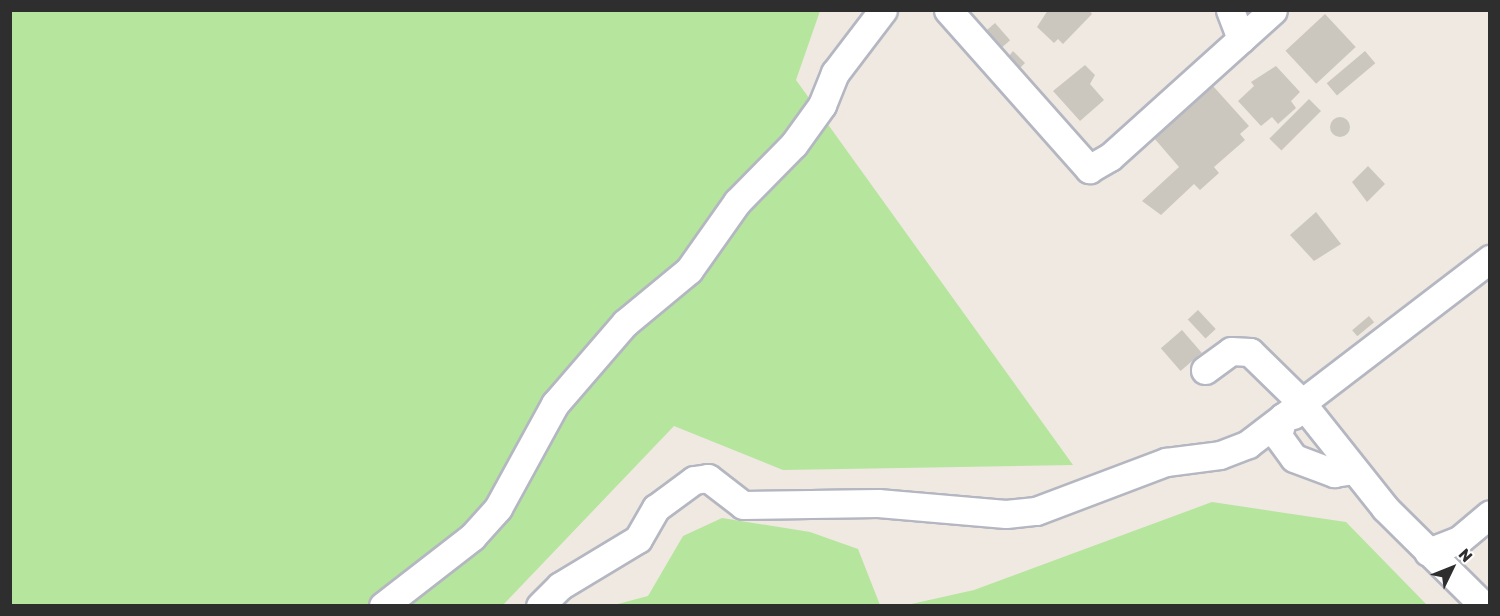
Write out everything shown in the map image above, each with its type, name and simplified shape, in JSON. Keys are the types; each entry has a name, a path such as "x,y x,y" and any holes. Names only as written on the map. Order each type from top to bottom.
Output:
{"street":[{"path":"383,606 472,537 498,508 555,404 625,323 689,270 737,202 794,144 822,105 836,73 883,10"},
{"path":"948,10 1089,169 1110,157 1273,10"},
{"path":"1230,10 1241,39"},
{"path":"1352,470 1334,473 1294,458 1278,436 1300,413 1490,260"},
{"path":"1205,370 1231,351 1250,352 1300,413 1352,470 1428,552 1484,606"},
{"path":"540,606 560,586 638,539 656,508 694,480 708,478 743,505 878,503 1006,514 1036,511 1125,474 1220,455 1248,444 1300,413"},
{"path":"1428,552 1459,540 1490,514"}],"green space":[{"path":"10,11 820,11 796,80 1073,465 783,470 674,426 503,605 11,605"},
{"path":"1212,502 1346,522 1427,605 907,605 974,590"},
{"path":"722,518 810,532 858,549 880,605 614,605 648,596 683,536"}],"building":[{"path":"1048,10 1089,10 1092,14 1063,44 1058,39 1054,43 1037,27"},
{"path":"1325,14 1356,47 1316,84 1286,51"},
{"path":"995,23 1010,40 1002,48 987,30"},
{"path":"1013,51 1025,63 1020,68 1009,56"},
{"path":"1365,51 1375,63 1337,95 1327,83"},
{"path":"1085,65 1095,75 1090,84 1104,100 1080,121 1053,91"},
{"path":"1276,66 1300,92 1291,101 1296,108 1278,124 1272,117 1261,126 1238,101 1254,86 1251,82"},
{"path":"1213,86 1249,126 1240,134 1245,140 1214,167 1219,173 1200,190 1194,184 1161,215 1142,201 1179,167 1154,138"},
{"path":"1309,99 1321,111 1281,151 1269,139"},
{"path":"1336,117 1344,117 1350,123 1350,131 1344,137 1336,137 1330,131 1330,123"},
{"path":"1368,166 1385,184 1367,202 1352,182"},
{"path":"1316,212 1341,244 1314,261 1290,235"},
{"path":"1198,310 1216,329 1205,339 1188,320"},
{"path":"1369,316 1374,322 1357,336 1352,330"},
{"path":"1182,330 1202,353 1181,371 1161,348"}]}
